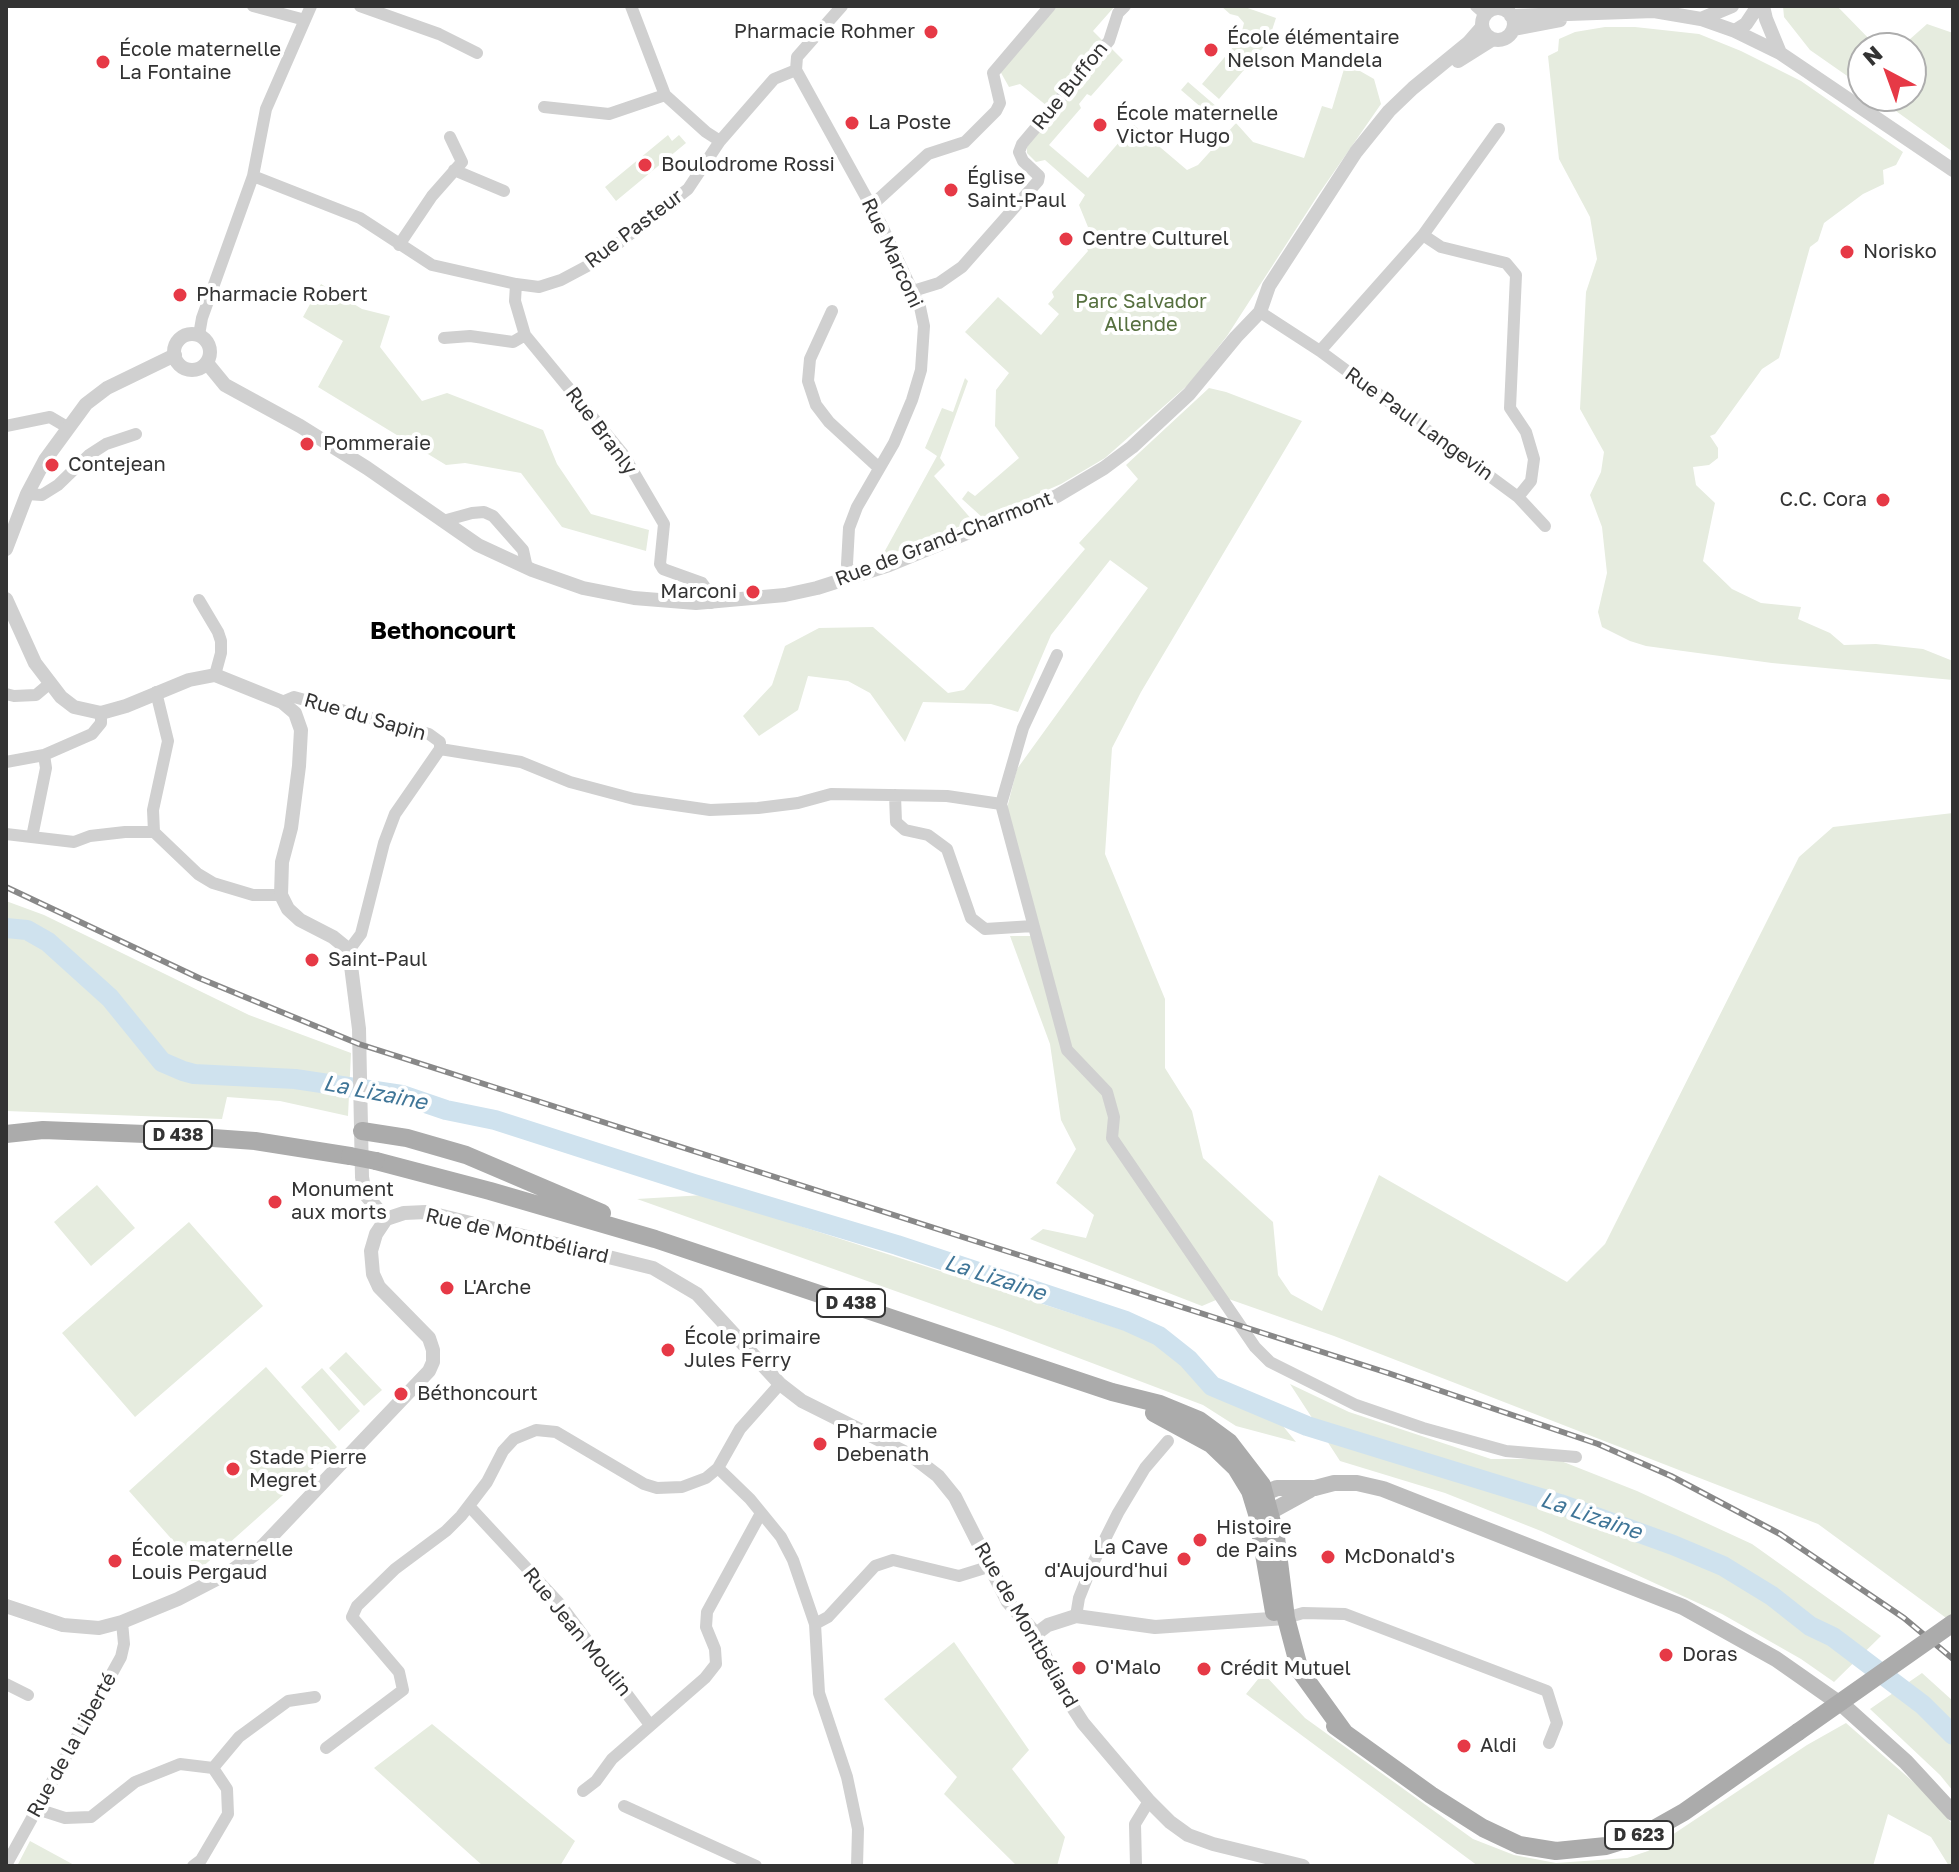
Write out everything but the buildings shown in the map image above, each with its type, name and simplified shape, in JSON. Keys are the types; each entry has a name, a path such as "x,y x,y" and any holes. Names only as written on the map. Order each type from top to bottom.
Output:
{"main road":[{"path":"361,1125 466,1155 655,1239"},
{"name":"D 438","path":"6,1134 43,1130 255,1141 490,1191 655,1239 1112,1392"},
{"name":"D 623","path":"1112,1392 1211,1444 1236,1468 1261,1504 1290,1674 1320,1714 1431,1795 1483,1828 1519,1845 1556,1851 1606,1846 1645,1834 1684,1812 1953,1623"},
{"path":"1261,1504 1334,1483 1357,1483 1383,1489 1646,1592 1717,1624 1776,1659 1846,1708 1906,1762 1953,1813"}],"street":[{"path":"253,6 305,20"},
{"path":"199,335 202,318 253,176 266,109 311,6"},
{"path":"360,6 439,34 477,53"},
{"path":"631,6 665,95 720,141"},
{"path":"796,70 797,57 842,6"},
{"path":"871,206 928,154 965,142 996,111 1000,103 993,73 1050,6"},
{"name":"Rue Buffon","path":"913,291 939,283 974,256 1038,181 1039,176 1023,161 1019,152 1022,144 1109,41 1118,13 1125,6"},
{"path":"1701,19 1735,6 1735,31"},
{"path":"1735,31 1746,24 1761,6 1780,53"},
{"path":"1499,8 1512,22 1507,37 1493,39 1486,35 1481,16 1499,8"},
{"path":"1512,22 1608,11 1654,11 1701,19 1735,31 1780,53 1953,170"},
{"name":"Rue de Grand-Charmont","path":"207,363 225,385 305,429 478,545 527,568 583,588 634,598 711,603 785,595 850,579 1057,496 1132,447 1189,394 1260,312 1269,286 1356,152 1389,111 1468,43 1481,16"},
{"name":"Rue de Grand-Charmont","path":"1413,88 1493,39"},
{"name":"Rue Pasteur","path":"253,176 360,218 432,265 539,287 561,280 593,263 688,189 720,141 774,79 796,70"},
{"name":"Rue Marconi","path":"796,70 871,206 913,291 924,326 921,370 894,443 857,507 849,528 847,564 850,579"},
{"path":"544,107 609,114 665,95"},
{"path":"1320,351 1423,235 1499,129"},
{"path":"399,245 432,196 462,162 450,137"},
{"path":"454,170 504,191"},
{"path":"1423,235 1441,247 1506,263 1516,275 1510,408 1526,432 1534,459 1531,481 1518,497"},
{"name":"Rue Branly","path":"516,284 515,301 525,335 626,459 664,524 660,564 663,569 702,583 711,603"},
{"path":"832,311 810,359 808,381 816,405 829,422 879,468"},
{"name":"Rue Paul Langevin","path":"1260,312 1320,351 1518,497 1545,526"},
{"path":"6,549 27,494 48,455 86,404 107,388 175,355 179,340 188,334 199,335 210,347 207,363 197,369 186,368 175,355"},
{"path":"444,338 470,336 513,342 525,335"},
{"path":"6,426 50,417 67,427"},
{"path":"27,494 42,495 58,485 89,455 106,444 136,434"},
{"path":"443,521 472,513 484,512 493,516 523,550 527,568"},
{"path":"6,599 35,663 49,684 74,707 101,713 189,680 215,675 282,702 295,713 301,730 291,828 280,882 281,895 288,909 300,920 333,937 349,950 355,983 360,1059 365,1194 386,1219 376,1234 371,1251 373,1274 379,1287 429,1338 433,1350 429,1371 255,1554 230,1572 122,1622 99,1628 63,1625 6,1606"},
{"path":"199,600 221,641 215,675"},
{"path":"1057,655 1023,728 1001,804 1067,1050 1107,1092 1114,1117 1112,1138 1259,1353 1280,1367 1356,1405 1423,1428 1506,1451 1576,1457"},
{"path":"6,694 36,695 49,684"},
{"path":"154,832 153,810 168,741 156,692"},
{"name":"Rue du Sapin","path":"282,702 294,697 429,734 440,742 440,749"},
{"path":"6,762 44,755 92,734 101,723 101,713"},
{"path":"349,950 361,934 384,843 395,814 440,749 521,762 570,782 634,799 710,810 798,803 831,794 947,796 1001,804"},
{"path":"32,837 46,768 44,755"},
{"path":"895,795 896,822 905,830 928,835 947,849 971,918 985,929 1033,926"},
{"path":"6,834 74,842 90,836 154,832 198,874 213,883 253,895 281,895"},
{"name":"Rue de Montbéliard","path":"386,1219 404,1213 426,1212 653,1268 697,1294 780,1384 802,1401 926,1466 955,1497 988,1567 1008,1602 1036,1634 1054,1678 1083,1723 1170,1822 1188,1835 1213,1844 1303,1866"},
{"path":"326,1748 403,1690 399,1672 352,1617 357,1606 395,1569 446,1531 487,1482 508,1445 521,1435 536,1430 556,1432 644,1484 657,1488 682,1487 706,1478 718,1468 740,1429 780,1384"},
{"path":"1076,1616 1079,1598 1093,1563 1118,1513 1145,1468 1168,1441"},
{"path":"718,1468 781,1537 793,1560 815,1624 819,1693 847,1777 858,1829 857,1866"},
{"name":"Rue Jean Moulin","path":"469,1506 560,1604 650,1725"},
{"path":"583,1791 596,1781 612,1759 705,1678 716,1664 715,1649 706,1627 707,1612 761,1513"},
{"path":"815,1624 828,1617 875,1566 893,1560 959,1576 988,1567"},
{"path":"1036,1634 1048,1625 1076,1616 1155,1627 1280,1618 1303,1613 1345,1614 1547,1691 1557,1723 1549,1743"},
{"name":"Rue de la Liberté","path":"6,1865 121,1657 124,1644 122,1622"},
{"path":"6,1684 28,1695"},
{"path":"213,1768 239,1737 288,1701 315,1697"},
{"path":"37,1809 65,1818 91,1817 135,1782 180,1764 213,1768 227,1789 228,1814 201,1860 193,1866"},
{"path":"1136,1866 1135,1824 1149,1801"},
{"path":"624,1806 756,1866"}],"green space":[{"path":"1057,6 1115,6 1093,31 1103,41 1047,106 1020,84 1009,87 1000,71"},
{"path":"1221,6 1242,6 1276,18 1268,42 1219,99 1202,84 1240,39 1244,23"},
{"path":"1783,6 1837,6 1862,32 1847,32 1847,76 1810,50 1784,17"},
{"path":"1927,24 1953,33 1953,152 1897,112 1927,112 1927,32 1918,32"},
{"path":"1605,27 1699,34 1741,51 1801,81 1903,152 1896,165 1883,170 1884,184 1863,194 1824,223 1818,241 1810,247 1779,358 1762,369 1715,434 1710,436 1718,448 1718,458 1709,465 1693,467 1696,485 1715,503 1703,561 1732,589 1761,603 1801,607 1798,619 1830,633 1844,645 1876,644 1923,649 1953,661 1953,680 1772,663 1646,646 1602,627 1598,612 1607,573 1602,527 1590,495 1601,472 1604,452 1580,409 1586,292 1597,259 1590,217 1559,159 1548,56 1558,51 1559,39 1575,32"},
{"name":"Parc Salvador Allende","path":"1111,48 1123,60 1091,96 1087,94 1079,104 1081,108 1049,145 1088,178 1134,125 1187,170 1198,165 1236,123 1253,142 1304,158 1322,106 1332,109 1344,69 1360,71 1374,79 1381,104 1227,336 1189,384 1105,458 1061,484 983,518 962,499 968,491 975,496 1019,458 995,426 996,390 1009,373 965,332 998,297 1041,335 1059,314 1048,304 1054,297 1052,292 1088,251 1081,236 1088,227 1079,205 1085,195 1045,160 1036,162 1027,153 1027,145"},
{"path":"1188,82 1224,113 1217,121 1181,90"},
{"name":"Boulodrome Rossi","path":"668,135 672,141 679,135 686,143 616,201 605,187"},
{"path":"321,284 362,309 390,316 380,347 422,401 447,393 543,430 557,464 591,514 649,530 646,551 562,527 521,473 465,463 446,465 318,387 343,341 303,317"},
{"path":"965,378 968,381 940,458 945,465 934,476 973,521 881,558 937,456 925,448 942,408 953,412"},
{"path":"1209,388 1302,421 1141,692 1112,748 1105,854 1165,999 1165,1068 1192,1111 1203,1158 1273,1222 1278,1275 1291,1294 1322,1311 1379,1175 1567,1282 1605,1244 1799,857 1833,827 1953,813 1953,1623 1818,1524 1334,1336 1223,1297 1202,1306 1030,1239 1043,1229 1086,1238 1094,1215 1056,1183 1076,1149 1061,1120 1050,1044 1010,936 1039,936 1006,812 1017,769 1148,588 1110,560 1051,635 1018,712 991,704 923,702 905,742 870,693 848,681 808,676 798,710 759,736 743,716 772,685 785,646 819,628 873,627 948,693 964,690 1085,549 1079,543 1138,479 1126,465"},
{"path":"6,901 44,915 249,1015 351,1053 348,1116 280,1101 227,1097 222,1119 6,1111"},
{"path":"97,1185 135,1228 91,1266 54,1222"},
{"path":"704,1195 1142,1336 1169,1353 1200,1385 1222,1399 1278,1420 1296,1442 1236,1426 1203,1405 1002,1329 637,1199"},
{"path":"189,1222 263,1306 135,1417 62,1333"},
{"path":"346,1352 382,1390 364,1406 329,1368"},
{"name":"Stade Pierre Megret","path":"266,1367 337,1447 199,1570 129,1491"},
{"path":"322,1368 360,1411 339,1431 301,1387"},
{"path":"1290,1384 1349,1412 1491,1459 1556,1459 1637,1491 1752,1544 1881,1636 1834,1682 1801,1659 1722,1614 1541,1531 1445,1493 1340,1461"},
{"path":"954,1642 1029,1750 1012,1769 1065,1837 1057,1866 1017,1866 944,1794 957,1777 884,1699"},
{"path":"1263,1673 1305,1718 1473,1839 1514,1855 1556,1863 1627,1858 1648,1851 1807,1745 1846,1723 1926,1793 1953,1825 1953,1866 1949,1866 1931,1837 1888,1814 1873,1866 1478,1866 1246,1694"},
{"path":"1922,1673 1953,1701 1953,1791 1870,1709"},
{"path":"432,1724 575,1841 560,1866 483,1866 374,1768"},
{"path":"30,1841 76,1866 17,1866"}],"waterway":[{"name":"La Lizaine","path":"6,928 27,930 48,942 110,998 162,1062 183,1071 295,1079 402,1095 446,1110 495,1120 897,1245 1126,1321 1159,1336 1188,1359 1212,1386 1307,1426 1560,1504 1673,1545 1723,1566 1772,1596 1810,1626 1833,1637 1923,1705 1953,1735"}],"railway":[{"path":"6,887 199,978 359,1044 1388,1373 1598,1444 1671,1476 1780,1534 1904,1618 1953,1659"}],"place":[{"name":"Pharmacie Rohmer","path":"931,32"},
{"name":"École élémentaire Nelson Mandela","path":"1211,50"},
{"name":"École maternelle La Fontaine","path":"103,62"},
{"name":"La Poste","path":"852,123"},
{"name":"École maternelle Victor Hugo","path":"1100,125"},
{"name":"Boulodrome Rossi","path":"645,165"},
{"name":"Église Saint-Paul","path":"951,190"},
{"name":"Centre Culturel","path":"1066,239"},
{"name":"Norisko","path":"1847,252"},
{"name":"Pharmacie Robert","path":"180,295"},
{"name":"Pommeraie","path":"307,444"},
{"name":"Contejean","path":"52,465"},
{"name":"C.C. Cora","path":"1883,500"},
{"name":"Marconi","path":"753,592"},
{"name":"Saint-Paul","path":"312,960"},
{"name":"Monument aux morts","path":"275,1202"},
{"name":"L'Arche","path":"447,1288"},
{"name":"École primaire Jules Ferry","path":"668,1350"},
{"name":"Béthoncourt","path":"401,1394"},
{"name":"Pharmacie Debenath","path":"820,1444"},
{"name":"Stade Pierre Megret","path":"233,1469"},
{"name":"Histoire de Pains","path":"1200,1540"},
{"name":"McDonald's","path":"1328,1557"},
{"name":"La Cave d'Aujourd'hui","path":"1184,1559"},
{"name":"École maternelle Louis Pergaud","path":"115,1561"},
{"name":"Doras","path":"1666,1655"},
{"name":"O'Malo","path":"1079,1668"},
{"name":"Crédit Mutuel","path":"1204,1669"},
{"name":"Aldi","path":"1464,1746"}],"district":[{"name":"Bethoncourt","path":"443,631"}]}
